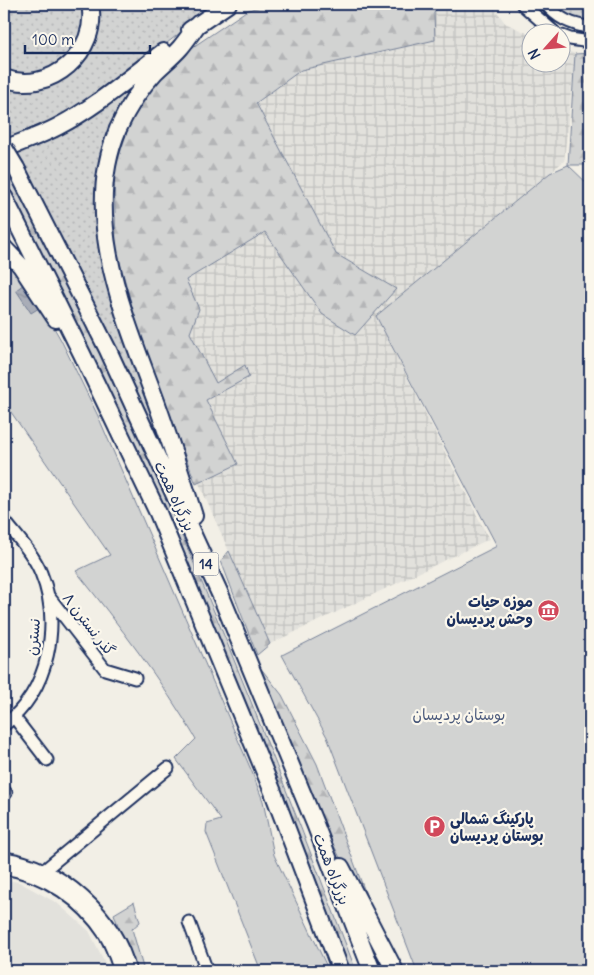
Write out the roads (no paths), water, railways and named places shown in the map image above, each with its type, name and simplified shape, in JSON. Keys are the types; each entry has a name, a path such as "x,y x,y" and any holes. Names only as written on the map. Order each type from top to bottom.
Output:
{"highway":[{"path":"4,78 19,82 34,82 50,78 72,63 86,41 91,12 90,4"},
{"path":"4,148 56,128 75,117 114,90 198,24 228,4"},
{"path":"198,24 179,49 154,73 143,87 119,128 107,168 104,210 110,255 123,306 221,596"},
{"name":"بزرگراه همت","path":"4,148 16,168 108,350 221,596 315,824 372,971"},
{"name":"بزرگراه همت","path":"4,197 158,513 273,792 341,971"},
{"path":"4,248 21,266 47,307 82,354"},
{"path":"315,824 341,866 396,971"}],"street":[{"path":"522,4 543,22"},
{"path":"546,4 564,20 578,26 590,26"},
{"path":"572,39 590,42"},
{"name":"نسترن","path":"4,520 30,554 40,572 48,596 52,628 46,664 34,691 14,717 4,725"},
{"name":"گذر نسترن ۸","path":"48,596 105,669 135,678"},
{"path":"14,717 47,760"},
{"path":"40,874 168,768"},
{"path":"4,858 23,862 88,914 105,936 120,971"},
{"path":"4,868 40,874 70,886 85,898 100,913 116,936 130,971"},
{"path":"189,922 207,971"}],"water":[{"path":"24,284 39,308 31,313 16,290"}],"waterway":[{"path":"567,4 590,6"}],"place":[{"name":"موزه حیات وحش پردیسان","path":"549,610"},
{"name":"پارکینگ شمالی بوستان پردیسان","path":"434,827"}],"park label":[{"name":"بوستان پردیسان","path":"459,714"}]}
